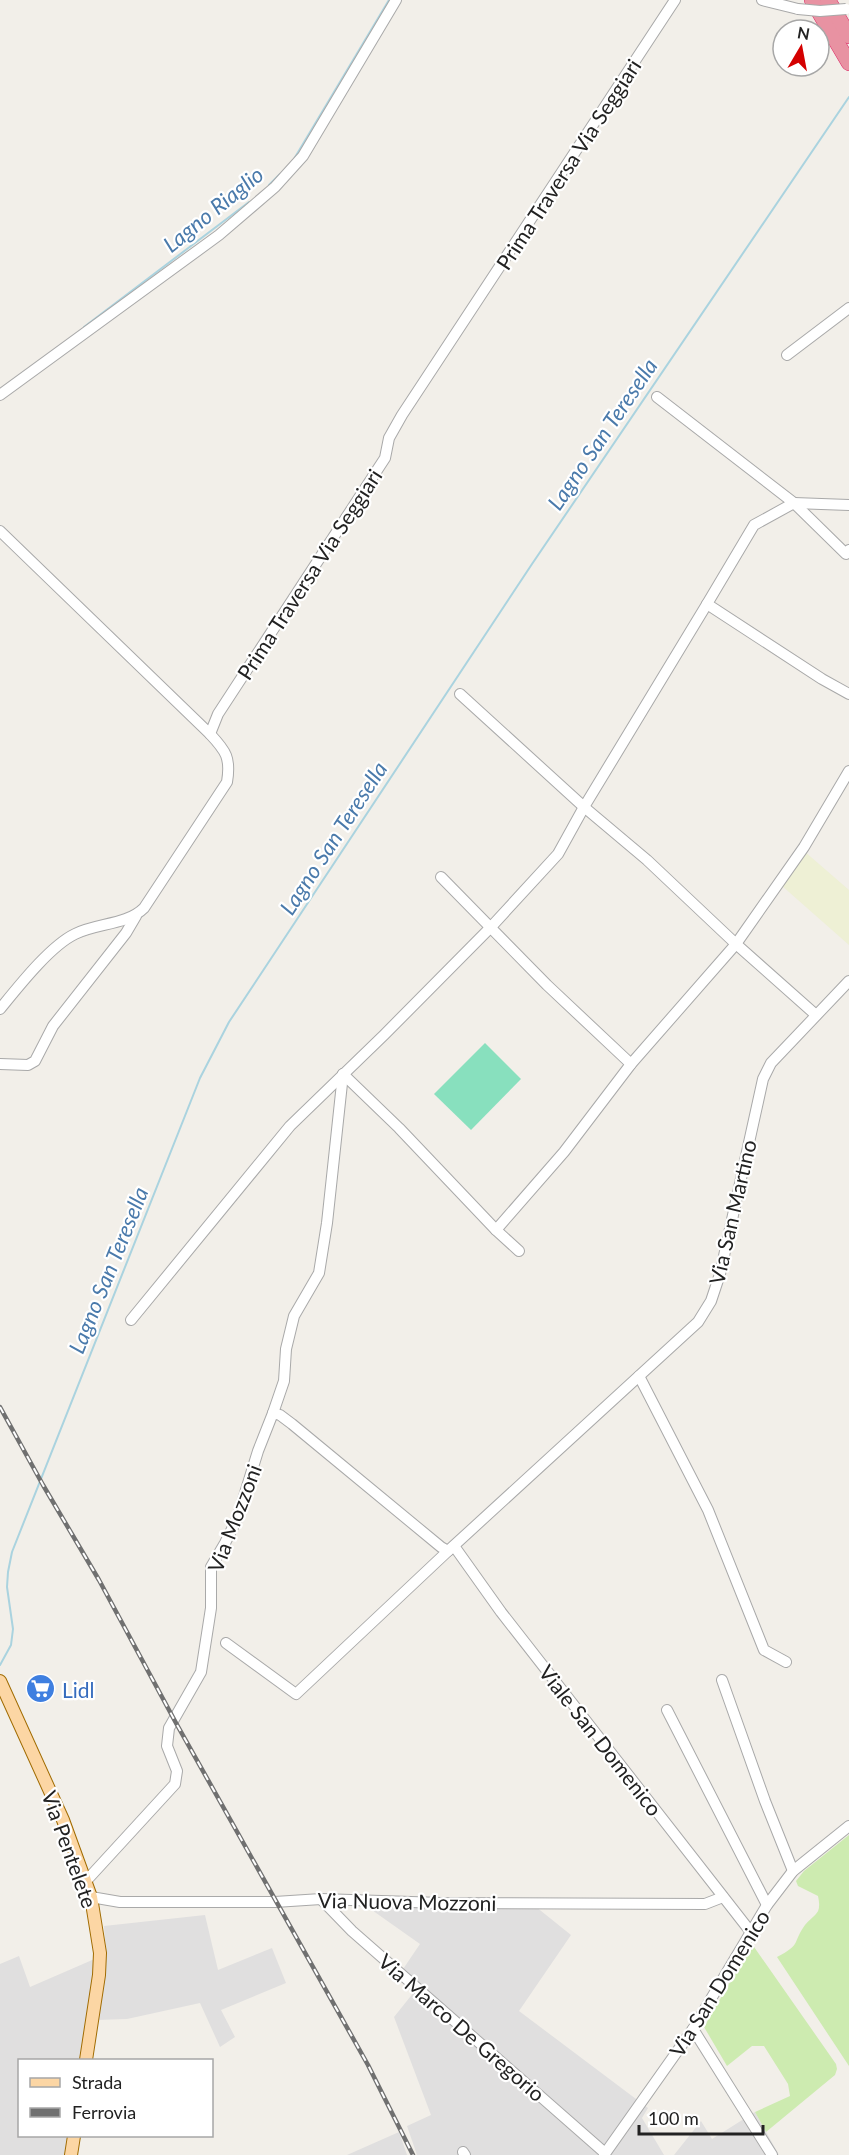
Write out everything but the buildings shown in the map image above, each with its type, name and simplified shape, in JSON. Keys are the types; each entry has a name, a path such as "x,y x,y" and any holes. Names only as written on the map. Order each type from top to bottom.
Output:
{"highway":[{"path":"812,0 849,63"},
{"path":"828,0 849,36"}],"main road":[{"name":"Via Pentelete","path":"0,1681 63,1820 91,1897 100,1953 99,1975 86,2059"},
{"path":"71,2155 74,2137"}],"street":[{"path":"0,395 219,235 275,187 303,156 396,0"},
{"name":"Prima Traversa Via Seggiari","path":"210,734 218,714 385,458 389,438 402,415 675,0"},
{"path":"762,0 798,9 848,8"},
{"path":"787,355 849,308"},
{"path":"657,397 794,503 846,554 849,550"},
{"path":"131,1320 290,1126 491,927 558,854 754,525 794,503 849,505"},
{"path":"0,531 223,747 229,767 226,782 144,908 53,1026 34,1060 28,1065 0,1064"},
{"path":"707,604 849,694"},
{"path":"460,694 584,807 647,860 816,1015"},
{"path":"496,1230 564,1152 631,1064 736,944 804,847 849,771"},
{"path":"441,877 547,985 631,1064"},
{"path":"0,1009 52,951 73,935 89,928 136,916"},
{"name":"Via San Martino","path":"226,1643 296,1694 698,1322 711,1300 720,1274 762,1079 771,1063 849,981"},
{"path":"343,1074 519,1251"},
{"name":"Via Mozzoni","path":"86,1881 175,1784 177,1771 167,1746 168,1728 201,1672 211,1608 210,1567 237,1520 258,1451 284,1382 286,1349 294,1316 319,1273 327,1223 343,1074"},
{"path":"639,1376 708,1510 764,1650 786,1662"},
{"path":"273,1413 292,1424 441,1547 451,1549"},
{"name":"Viale San Domenico","path":"451,1549 750,1931"},
{"path":"722,1680 765,1801 793,1871"},
{"path":"667,1710 767,1905"},
{"name":"Via San Domenico","path":"605,2154 693,2029 767,1905 793,1871 849,1826"},
{"name":"Via Nuova Mozzoni","path":"91,1897 120,1902 275,1902 321,1899 441,1903 705,1904 723,1897"},
{"name":"Via Marco De Gregorio","path":"321,1899 352,1931 605,2154"},
{"path":"693,2029 772,2155"}],"shaded area":[{"path":"352,1896 525,1898 571,1935 519,2011 648,2108 642,2118 664,2155 417,2155 407,2126 431,2115 394,2017 414,1992 397,1978 420,1944"},
{"path":"205,1915 218,1970 272,1948 286,1983 221,2010 235,2037 220,2047 200,2003 127,2019 96,2020 89,2059 18,2059 18,2137 75,2137 71,2155 0,2155 0,1964 19,1956 30,1987 106,1954 104,1926"},
{"path":"755,2112 779,2155 674,2155 701,2121 712,2139"},
{"path":"399,2132 407,2155 347,2155"}],"green space":[{"path":"804,851 849,890 849,945 781,885"},
{"path":"485,1043 521,1079 471,1130 434,1094"},
{"path":"849,1835 849,2066 777,1957 796,1943 801,1931 815,1916 819,1907 818,1896 798,1886 796,1881 804,1871"},
{"path":"752,1944 836,2064 837,2069 835,2075 766,2132 755,2112 790,2096 788,2084 764,2046 752,2046 727,2066 704,2027"}],"waterway":[{"name":"Lagno Riaglio","path":"294,159 389,0"},
{"name":"Lagno San Teresella","path":"0,1665 11,1645 13,1629 7,1587 12,1552 200,1078 229,1022 532,564 849,97"},
{"name":"Lagno Riaglio","path":"269,185 280,174"},
{"name":"Lagno Riaglio","path":"84,327 249,202"}],"railway":[{"path":"0,1407 99,1580 176,1723 368,2065 413,2155"}],"place":[{"name":"Lidl","path":"41,1689"}]}
